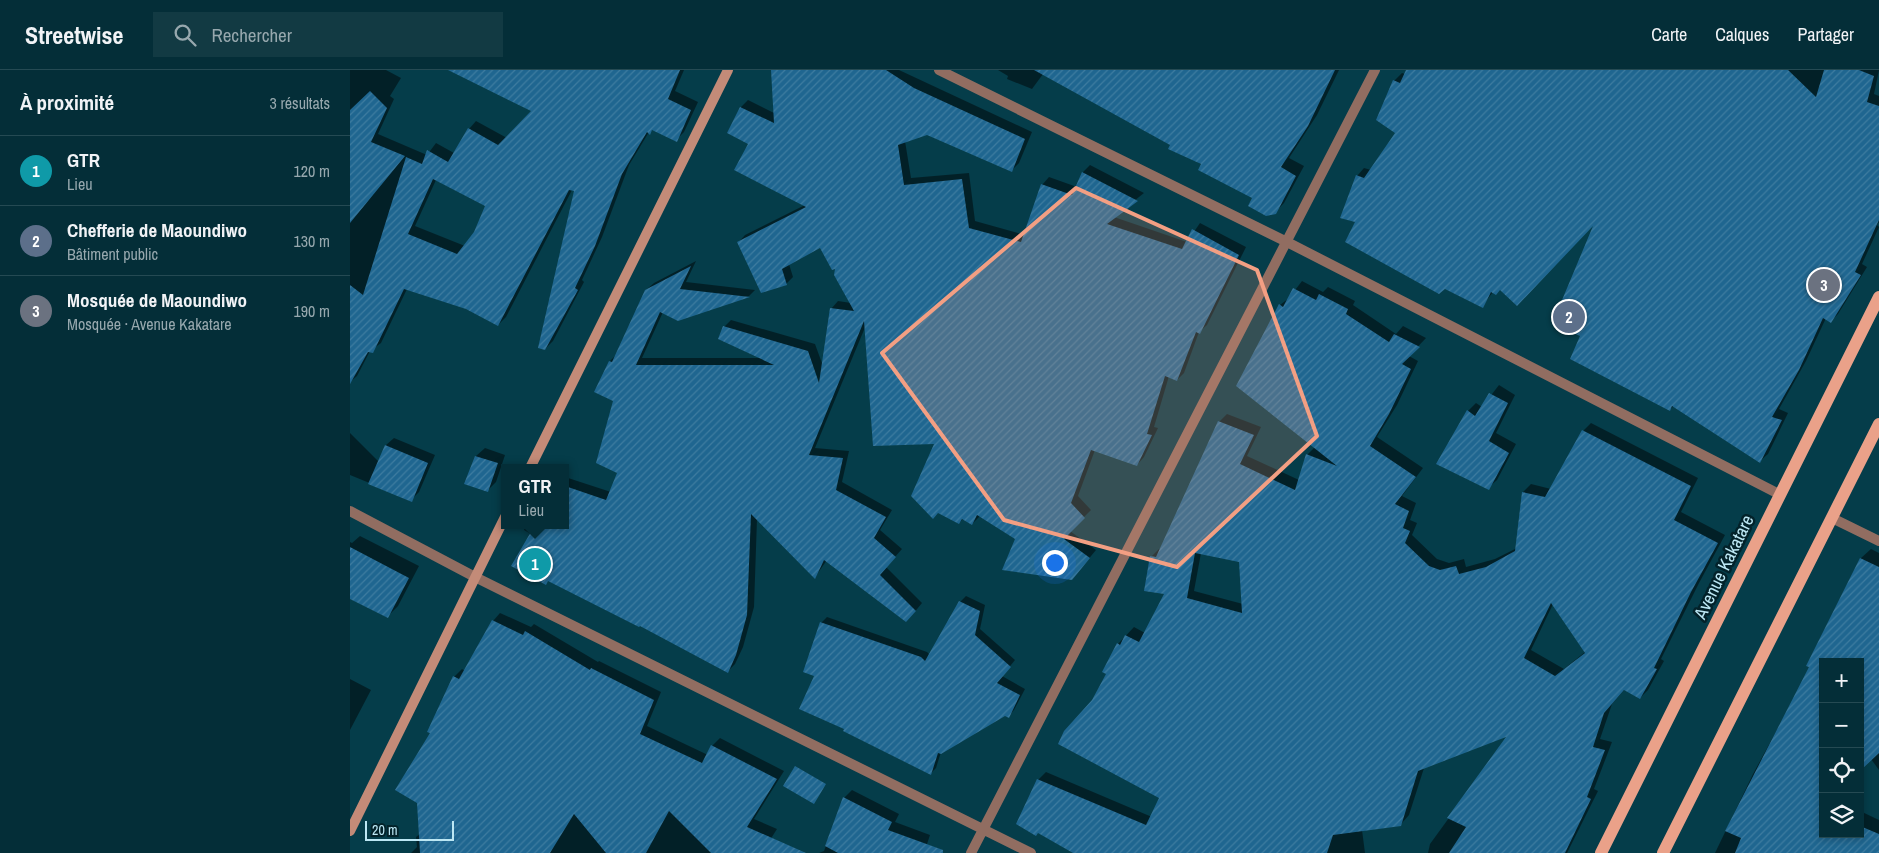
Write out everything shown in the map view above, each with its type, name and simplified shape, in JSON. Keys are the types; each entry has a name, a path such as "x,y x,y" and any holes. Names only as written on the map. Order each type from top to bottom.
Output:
{"main road":[{"path":"532,464 728,70"},
{"name":"Avenue Kakatare","path":"1601,853 1879,297"},
{"path":"1663,853 1879,424"},
{"path":"350,831 501,525"}],"street":[{"path":"939,70 1287,242 1779,494"},
{"path":"971,853 1375,70"},
{"path":"350,511 475,577 1031,853"},
{"path":"1832,518 1879,541"}],"highlighted area":[{"path":"1076,188 1257,270 1317,436 1177,567 1004,520 882,353"}],"building":[{"path":"448,70 680,70 668,99 691,110 677,142 652,130 650,135 647,132 622,174 595,246 575,288 578,290 545,350 538,348 574,191 569,190 498,326 466,309 404,289 373,353 368,352 350,384 350,285 363,295 406,157 422,164 427,150 448,162 468,128 498,145 531,111","holes":["433,179 485,206 474,232 457,254 408,234"]},
{"path":"771,70 886,70 914,88 1025,139 1012,172 927,135 898,145 904,185 962,179 969,228 1021,242 1041,184 1072,195 1082,172 1138,201 1107,224 1182,249 1192,229 1239,255 1200,334 1196,332 1177,381 1165,376 1147,434 1152,435 1137,466 1091,450 1071,503 1085,518 1064,539 1090,558 1072,580 1002,570 1015,539 977,515 972,525 962,519 959,524 938,513 933,519 911,496 934,444 873,446 864,321 809,455 843,458 836,490 886,517 874,538 896,557 880,575 916,611 906,622 824,560 815,579 751,514 747,615 736,655 728,673 640,626 548,581 546,585 511,566 533,529 569,529 569,487 606,500 617,473 596,463 613,401 594,392 609,361 612,362 645,290 691,266 680,289 750,297 678,321 660,312 636,365 774,365 718,339 723,326 808,351 819,383 830,308 854,311 834,275 835,269 832,270 820,248 782,269 787,285 761,293 737,242 806,207 734,170 748,144 727,133 740,107 774,123"},
{"path":"1034,70 1335,70 1308,126 1281,167 1296,176 1276,214 1266,216 1248,206 1252,198 1198,170 1201,164 1168,149 1170,145"},
{"path":"1406,70 1788,70 1816,97 1824,70 1859,70 1874,76 1867,102 1879,106 1879,220 1855,272 1861,275 1831,323 1823,318 1799,370 1772,417 1782,420 1760,463 1672,406 1670,411 1570,359 1580,336 1552,324 1593,226 1517,306 1500,290 1496,295 1491,292 1483,308 1445,289 1439,294 1345,242 1355,222 1340,218 1356,175 1364,178 1395,133 1376,120 1393,80 1400,83"},
{"path":"370,91 387,108 371,142 405,156 350,223 350,110"},
{"path":"1293,288 1316,300 1319,294 1348,309 1346,314 1389,342 1394,334 1420,347 1402,364 1411,369 1389,414 1370,446 1416,477 1395,504 1409,511 1403,528 1410,531 1405,543 1429,566 1440,570 1456,566 1459,574 1486,567 1515,551 1522,492 1545,497 1582,430 1691,486 1674,520 1718,543 1691,592 1654,668 1657,669 1640,699 1624,690 1604,713 1593,747 1605,750 1587,797 1591,799 1565,853 1449,853 1466,827 1447,818 1506,737 1418,771 1401,826 1333,835 1327,853 1073,853 1038,833 1036,836 1016,824 1037,779 1146,825 1159,798 1058,744 1064,731 1092,700 1106,674 1102,672 1117,643 1120,645 1125,635 1139,642 1164,594 1144,591 1150,556 1156,557 1218,421 1254,435 1240,464 1295,490 1306,454 1337,466 1236,386 1279,304 1283,307","holes":["1195,553 1239,562 1242,613 1187,598","1551,603 1585,653 1555,676 1524,658"]},
{"path":"1489,393 1508,403 1489,441 1509,453 1489,490 1436,464 1467,410 1475,416"},
{"path":"385,445 428,463 412,502 368,484"},
{"path":"475,456 498,463 488,492 464,484"},
{"path":"350,547 409,578 388,618 350,599"},
{"path":"1860,558 1879,567 1879,753 1864,767 1864,658 1819,658 1819,838 1864,838 1864,828 1879,834 1879,853 1735,853 1741,838 1725,831 1809,667 1806,666"},
{"path":"959,601 980,611 975,635 1011,667 997,683 1020,695 1009,718 1005,716 941,754 938,753 931,775 843,731 844,729 799,709 814,676 803,672 820,622 921,657 925,661"},
{"path":"492,620 523,635 525,631 590,670 591,668 654,700 640,734 702,763 711,745 777,779 747,827 806,853 711,853 669,811 646,853 606,853 574,814 550,853 420,853 417,803 395,790 430,733 427,732 453,676 459,679"},
{"path":"795,766 826,784 814,804 783,786"},
{"path":"843,797 892,822 888,830 943,850 943,853 838,853 825,846"}],"place":[{"name":"Mosquée de Maoundiwo","path":"1824,285"},
{"name":"Chefferie de Maoundiwo","path":"1569,317"},
{"name":"GTR","path":"535,564"}]}
